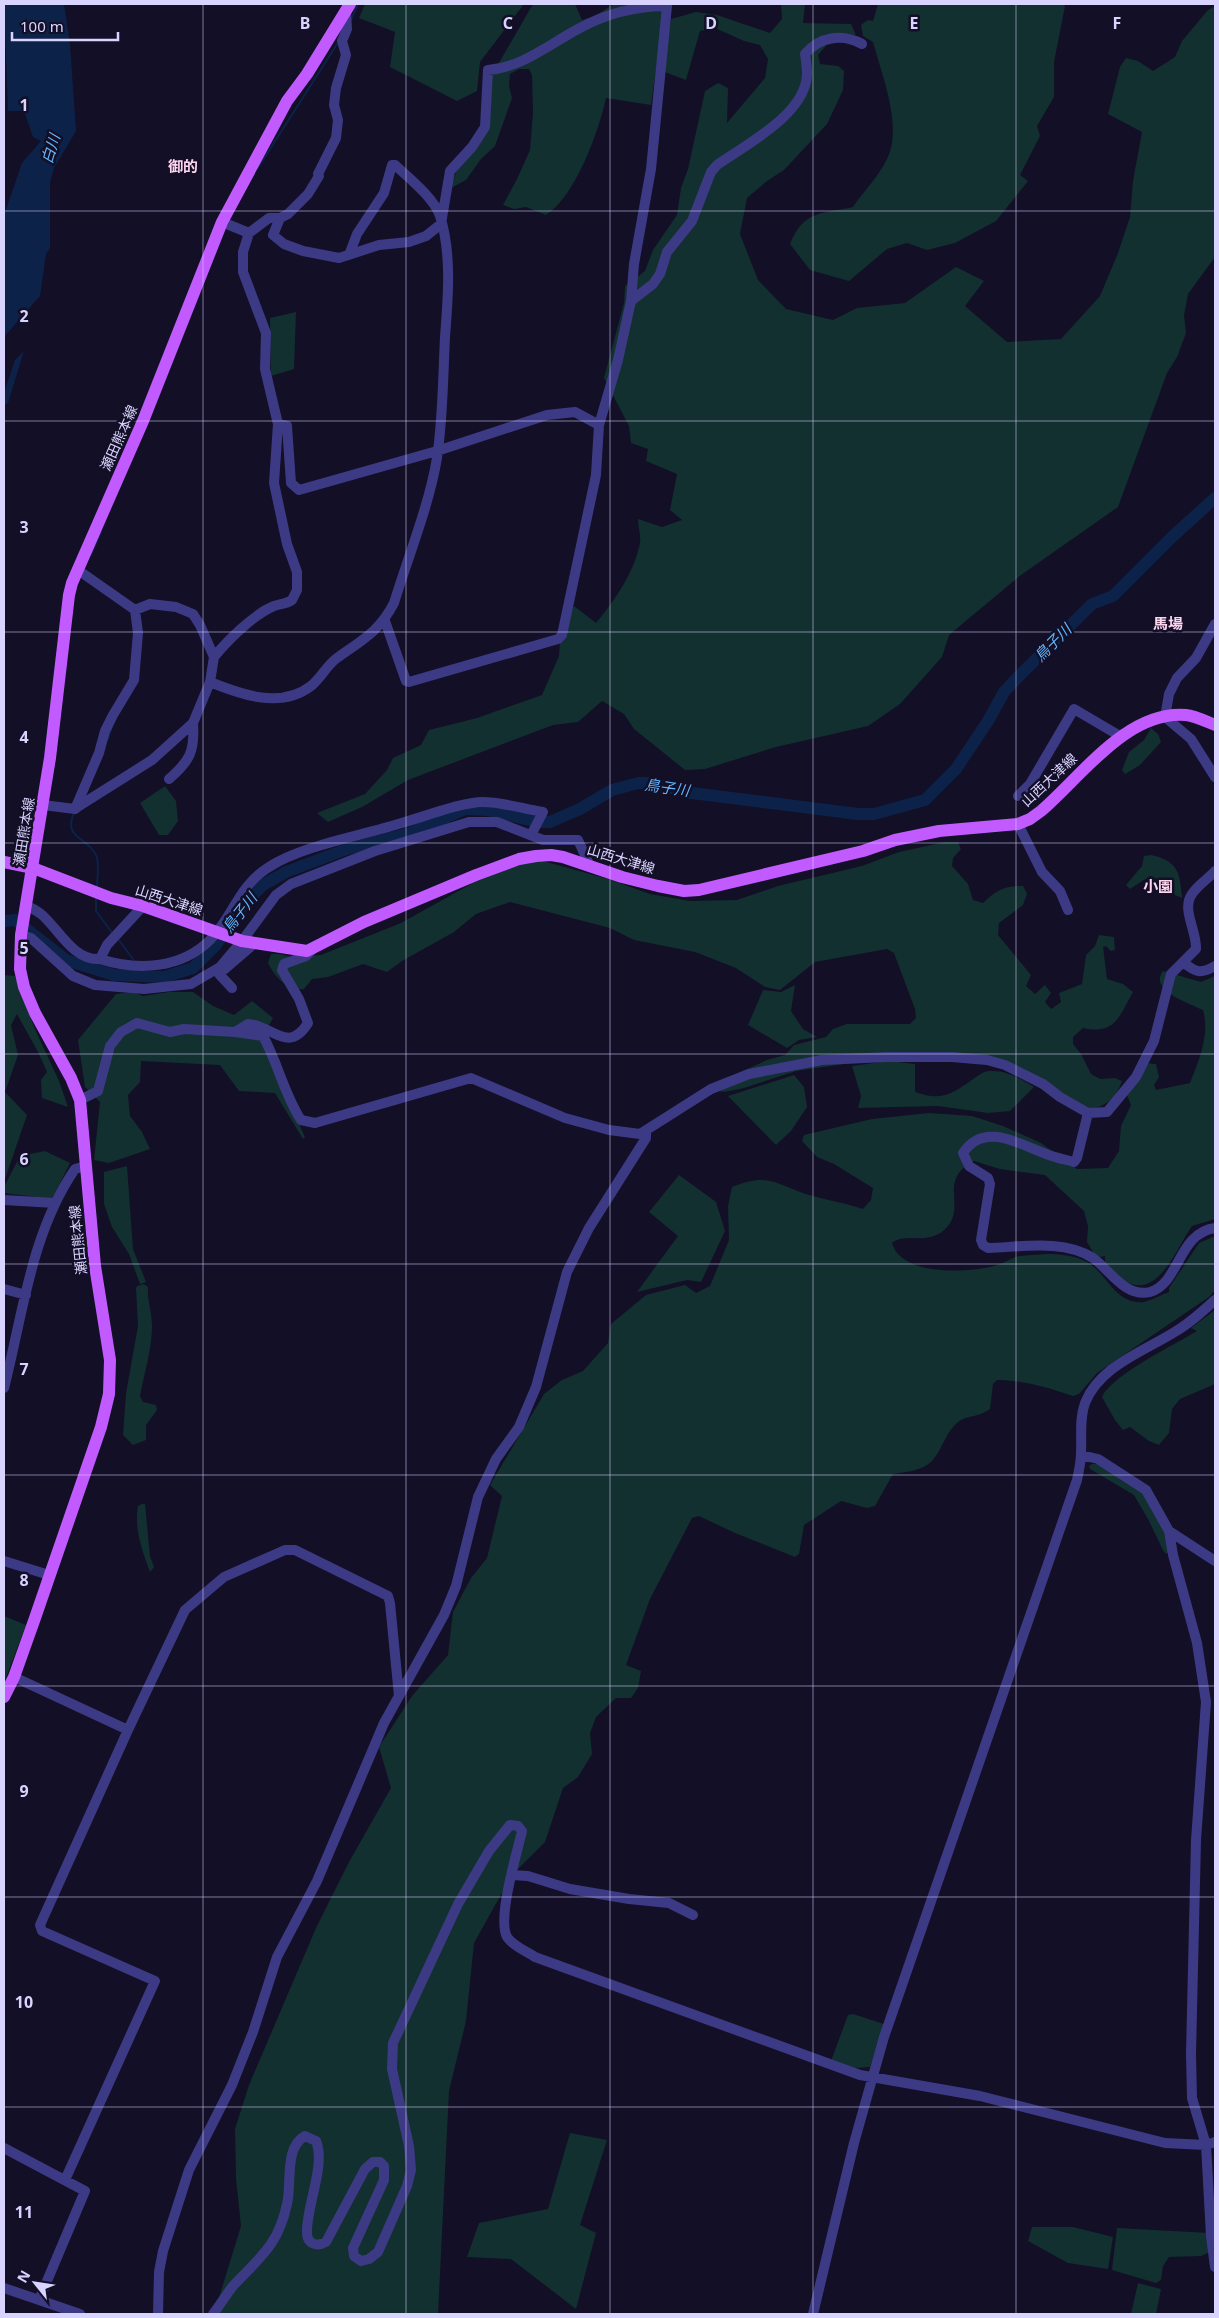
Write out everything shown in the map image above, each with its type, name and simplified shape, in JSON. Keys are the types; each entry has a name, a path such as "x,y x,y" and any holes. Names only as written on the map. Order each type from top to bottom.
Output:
{"main road":[{"name":"瀬田熊本線","path":"4,1697 14,1677 101,1427 109,1394 110,1360 95,1266 80,1100 72,1078 35,1013 24,987 20,969 21,935 50,758 69,595 72,583 143,421 222,222 287,101 307,74 348,8"},
{"name":"山西大津線","path":"4,862 33,868 111,898 143,906 245,941 307,951 388,912 519,860 551,855 658,886 684,891 699,890 846,856 895,840 939,831 1018,824 1030,819 1046,807 1120,736 1165,717 1187,715 1215,725"}],"street":[{"path":"280,218 273,235 284,244 303,252 339,258 379,245 409,242 426,236 441,224 450,171 472,147 485,127 488,70 500,69 521,62 599,18 644,6 667,6 651,169 634,264 631,301 618,360 600,425 596,475 562,635 558,639 409,682 406,681 401,669 385,621"},
{"path":"43,805 75,809 152,760 193,723 210,682 214,657 228,640 274,606 292,600 297,590 297,572 287,544 274,483 278,424 265,369 266,333 243,272 243,252 248,233 269,218 280,218 288,214 308,194 319,176 318,174 336,138 338,120 334,105 336,88 346,55 342,41 347,29 348,8"},
{"path":"631,301 653,284 660,274 667,252 692,221 711,172 718,164 790,112 799,99 807,75 805,54 813,44 842,36 862,44"},
{"path":"210,682 258,698 293,697 311,686 336,658 362,643 385,621 394,603 435,465 442,414 447,316 446,262 440,214 423,191 395,165 392,165 384,193 357,234 349,255"},
{"path":"222,222 248,233"},
{"path":"278,424 287,426 291,483 299,490 437,451 558,413 575,412 600,425"},
{"path":"75,809 99,753 109,723 134,680 138,633 135,610 78,570"},
{"path":"135,610 150,604 176,607 193,614 214,657"},
{"path":"1215,624 1196,658 1177,678 1169,694 1165,717 1191,739 1215,777"},
{"path":"1018,796 1030,784 1074,709 1120,736"},
{"path":"169,779 185,765 190,755 194,736 193,723"},
{"path":"27,906 42,915 65,941 79,953 92,960 100,959 115,963 162,965 188,957 210,940 248,884 269,866 294,854 443,811 483,802 543,812 532,834"},
{"path":"232,988 219,974 245,941 271,901 290,884 375,851 469,822 497,822 532,834 543,840 578,840 590,866"},
{"path":"1018,824 1042,872 1060,891 1068,910"},
{"path":"80,1100 98,1091 110,1046 121,1032 138,1023 170,1032 184,1029 235,1032 263,1036 273,1053 292,1106 301,1120 315,1123 471,1078 565,1118 632,1134 646,1132 690,1101 711,1089 749,1074 822,1060 869,1058 952,1057 987,1060 1005,1065 1043,1084 1060,1097 1088,1113 1107,1112 1136,1077 1154,1041 1171,974 1196,949 1197,939 1187,905 1193,892 1215,871"},
{"path":"100,959 107,945 143,906"},
{"path":"21,935 31,938 73,976 95,985 144,989 192,984 220,967 245,941"},
{"path":"235,1032 248,1024 262,1026 280,1038 297,1036 303,1031 308,1024 305,1013 282,970 288,961 306,956 314,947"},
{"path":"1183,962 1195,972 1204,973 1215,966"},
{"path":"1088,1113 1077,1158 1074,1162 1054,1157 1014,1140 1000,1137 989,1137 969,1143 963,1153 969,1166 988,1178 990,1184 981,1240 982,1245 988,1248 1052,1247 1076,1250 1093,1259 1127,1288 1149,1292 1163,1285 1190,1241 1208,1229 1215,1228"},
{"path":"158,2314 158,2272 189,2170 232,2085 253,2032 277,1957 317,1881 384,1723 444,1615 456,1586 478,1498 496,1459 518,1427 536,1387 567,1272 589,1228 646,1138 646,1132"},
{"path":"4,1388 37,1248 60,1191 75,1169 86,1166"},
{"path":"4,1200 55,1203"},
{"path":"4,1289 26,1295"},
{"path":"813,2314 854,2143 874,2078 884,2037 1077,1480 1085,1404 1094,1386 1107,1372 1175,1332 1199,1315 1215,1300"},
{"path":"1081,1455 1098,1459 1146,1490 1169,1532 1172,1555 1197,1643 1206,1702 1196,1840 1190,2054 1192,2098 1211,2144 1211,2236 1215,2267"},
{"path":"1169,1532 1215,1561"},
{"path":"65,2180 155,1981 42,1931 40,1925 128,1730 185,1610 224,1577 285,1550 294,1550 388,1596 399,1696"},
{"path":"4,1561 49,1575"},
{"path":"14,1677 128,1730"},
{"path":"213,2314 233,2287 263,2258 272,2244 287,2204 294,2148 299,2139 305,2136 316,2141 318,2149 314,2194 306,2233 309,2240 314,2245 326,2242 365,2169 372,2162 380,2162 384,2166 384,2180 353,2248 354,2256 361,2261 369,2259 378,2252 408,2186 410,2170 409,2146 392,2069 393,2043 458,1904 489,1852 510,1825 518,1826 522,1831 505,1906 504,1929 514,1944 535,1957 834,2067 874,2078 980,2096 1165,2143 1211,2144"},
{"path":"512,1875 528,1876 570,1889 669,1904 693,1915"},
{"path":"4,2148 85,2190 38,2300"},
{"path":"4,2288 80,2314"}],"green space":[{"path":"365,4 524,4 480,62 477,91 457,101 390,67 395,32 359,18"},
{"path":"533,4 575,4 582,20 593,17 614,4 664,10 651,105 606,98 592,145 576,179 557,206 546,215 526,207 514,209 503,205 530,150 533,113 532,75 529,69 519,69 510,74 509,86 512,98 495,146 481,159 466,180 451,188 458,166 482,134 485,87"},
{"path":"781,4 805,4 803,23 851,24 856,35 837,33 818,55 820,64 838,66 844,71 843,90 827,124 784,170 747,198 740,234 758,280 786,309 833,320 857,308 905,303 956,267 984,281 965,306 1007,342 1061,339 1100,296 1118,253 1130,217 1133,181 1142,132 1108,114 1120,67 1126,58 1138,61 1153,71 1175,57 1182,41 1208,10 1215,6 1215,257 1188,294 1184,315 1186,333 1177,357 1167,373 1118,507 1021,575 949,635 942,657 900,704 868,726 776,747 705,769 685,770 634,729 624,714 602,701 578,722 553,725 408,780 362,807 328,822 317,813 365,794 387,770 393,758 421,745 429,730 477,718 542,695 559,656 561,624 574,606 596,623 617,595 628,575 640,543 638,519 662,527 682,520 670,510 677,474 646,461 648,449 631,443 629,426 604,378 624,303 625,286 645,271 653,250 677,215 681,188 688,169 705,91 718,83 728,88 727,123 765,78 768,59 760,45 744,41 715,28 700,31 686,80 662,71 671,19 696,12 717,15 770,33 782,19"},
{"path":"878,4 1063,4 1065,6 1054,62 1054,97 1037,126 1040,136 1020,175 1028,181 996,221 955,243 927,250 907,243 887,249 849,281 810,270 790,244 795,233 808,219 815,215 853,207 880,172 887,159 893,132 886,85 873,42 863,36 861,25 868,20 873,21"},
{"path":"296,312 294,369 271,376 270,318"},
{"path":"1151,728 1158,734 1161,742 1140,765 1125,774 1122,770 1129,752 1144,740"},
{"path":"165,786 176,801 178,821 168,835 159,835 140,803"},
{"path":"945,842 958,842 961,849 953,858 952,866 968,884 973,900 983,903 1001,890 1023,886 1027,894 1023,905 999,923 998,935 1031,975 1026,986 1035,994 1045,985 1051,993 1045,1002 1051,1009 1061,1002 1059,993 1082,984 1086,955 1095,946 1099,935 1114,937 1115,950 1111,951 1106,946 1103,947 1107,979 1123,984 1133,992 1115,1022 1102,1029 1083,1028 1073,1037 1073,1044 1081,1054 1091,1074 1100,1079 1115,1078 1122,1081 1110,1101 1089,1109 999,1066 920,1053 796,1071 744,1088 724,1092 718,1091 719,1082 767,1060 785,1055 794,1045 826,1037 833,1029 847,1024 910,1024 916,1018 915,1009 894,953 887,949 815,962 780,990 765,987 736,968 695,952 634,940 610,928 510,902 476,914 454,932 402,961 387,972 363,964 328,977 312,979 304,989 298,989 282,982 268,963 271,954 291,957 321,955 401,923 491,873 523,862 543,861 608,879 650,894 690,901 737,900 778,886 862,866 899,852"},
{"path":"1151,855 1167,861 1176,869 1182,898 1175,895 1166,882 1150,876 1130,889 1126,885 1142,866 1144,856"},
{"path":"1163,971 1201,982 1215,976 1215,1219 1192,1226 1166,1268 1148,1283 1138,1285 1126,1282 1121,1278 1105,1263 1105,1256 1100,1257 1094,1254 1087,1242 1088,1226 1084,1211 1045,1175 1000,1169 974,1161 956,1177 954,1186 954,1214 943,1231 929,1237 903,1238 892,1243 898,1254 908,1262 936,1270 982,1268 1022,1256 1051,1254 1072,1256 1094,1267 1118,1294 1134,1302 1144,1302 1169,1292 1169,1288 1199,1243 1215,1236 1215,1290 1209,1297 1097,1373 1079,1394 1073,1396 1026,1383 997,1380 993,1384 990,1409 981,1414 964,1418 956,1424 931,1462 918,1469 893,1474 875,1506 867,1508 841,1501 804,1525 799,1554 795,1557 699,1516 692,1518 650,1599 626,1665 641,1671 638,1688 631,1698 616,1698 596,1717 590,1733 592,1754 578,1777 563,1788 545,1842 512,1875 474,1943 466,2021 449,2091 438,2314 214,2314 241,2226 236,2179 235,2129 249,2085 316,1928 349,1862 391,1788 379,1747 412,1696 448,1655 453,1612 471,1578 487,1558 502,1496 490,1485 544,1394 562,1380 583,1371 608,1343 611,1324 646,1295 685,1285 696,1293 710,1286 729,1240 728,1206 732,1187 745,1182 765,1180 813,1196 863,1209 871,1200 873,1188 834,1164 817,1157 802,1141 804,1135 872,1119 929,1113 972,1116 1003,1126 1041,1143 1077,1169 1108,1168 1119,1151 1121,1126 1131,1105 1124,1088 1143,1063 1156,1064 1159,1077 1154,1085 1156,1090 1190,1083 1197,1065 1205,1029 1203,1010 1180,1000 1165,990 1160,978"},
{"path":"4,975 15,976 34,1027 59,1081 68,1107 42,1098 41,1080 47,1072 17,1014 11,1025 18,1055 5,1092 27,1115 4,1182"},
{"path":"795,985 791,1011 803,1029 817,1037 799,1040 787,1048 748,1025 763,990 781,992"},
{"path":"133,992 143,996 169,992 193,992 213,1006 234,1015 252,1001 273,1018 261,1040 305,1137 303,1139 275,1093 239,1091 220,1065 141,1061 140,1082 128,1095 130,1116 142,1132 150,1149 109,1163 94,1160 100,1102 85,1087 78,1040 116,994"},
{"path":"889,1061 915,1064 915,1092 924,1095 939,1096 952,1093 987,1071 1008,1074 1034,1087 1010,1111 988,1113 938,1106 858,1108 861,1096 852,1066"},
{"path":"794,1075 804,1087 807,1107 791,1131 776,1145 728,1096"},
{"path":"45,1151 70,1163 52,1199 4,1193 5,1185 20,1156"},
{"path":"127,1166 133,1249 146,1282 140,1284 129,1254 112,1227 104,1204 104,1172"},
{"path":"679,1175 716,1202 725,1231 701,1282 687,1280 637,1292 678,1236 649,1212"},
{"path":"144,1284 148,1287 152,1335 140,1396 143,1402 156,1405 157,1410 146,1425 146,1440 133,1445 123,1435 126,1393 138,1326 136,1288"},
{"path":"1215,1310 1215,1384 1180,1399 1172,1409 1169,1433 1159,1445 1149,1441 1130,1427 1123,1430 1102,1397 1108,1388 1130,1370 1197,1331 1191,1328"},
{"path":"1099,1464 1144,1494 1166,1534 1169,1552 1166,1554 1163,1550 1134,1495 1090,1469 1089,1466"},
{"path":"145,1504 150,1556 154,1567 150,1572 142,1548 137,1523 138,1506"},
{"path":"4,1616 26,1625 4,1683"},
{"path":"853,2014 884,2024 870,2067 855,2068 831,2061 848,2015"},
{"path":"570,2133 607,2140 580,2225 596,2233 576,2309 511,2259 467,2257 479,2223 548,2209"},
{"path":"1032,2227 1073,2227 1113,2237 1108,2269 1068,2263 1028,2241"},
{"path":"1117,2228 1210,2233 1210,2252 1201,2256 1169,2257 1163,2266 1161,2280 1156,2283 1112,2270"},
{"path":"1138,2283 1161,2289 1156,2314 1131,2314"}],"water":[{"name":"白川","path":"4,4 64,4 70,44 76,131 54,168 50,182 50,248 46,254 40,296 4,337 4,215 22,163 41,141 33,137 24,111 8,111"},
{"path":"24,351 8,403 4,405 4,393 15,360"}],"waterway":[{"path":"351,20 358,4"},
{"path":"258,168 339,41"},
{"name":"鳥子川","path":"4,921 15,920 66,960 114,975 164,977 193,968 216,945 245,903 263,885 286,872 347,849 410,833 465,809 487,810 538,822 550,822 580,809 612,790 638,783 654,783 684,792 858,814 874,814 925,800 956,769 988,721 1004,692 1016,679 1092,604 1113,596 1172,537 1215,498"},
{"path":"91,555 101,532"},
{"path":"108,739 112,727"},
{"path":"74,813 71,828 78,837 93,849 96,855 98,867 97,887"},
{"path":"96,897 96,911 113,934"},
{"path":"118,939 133,959"},
{"name":"鳥子川","path":"139,971 143,976"}],"district":[{"name":"御的","path":"183,167"},
{"name":"馬場","path":"1168,624"},
{"name":"小園","path":"1158,887"}]}
